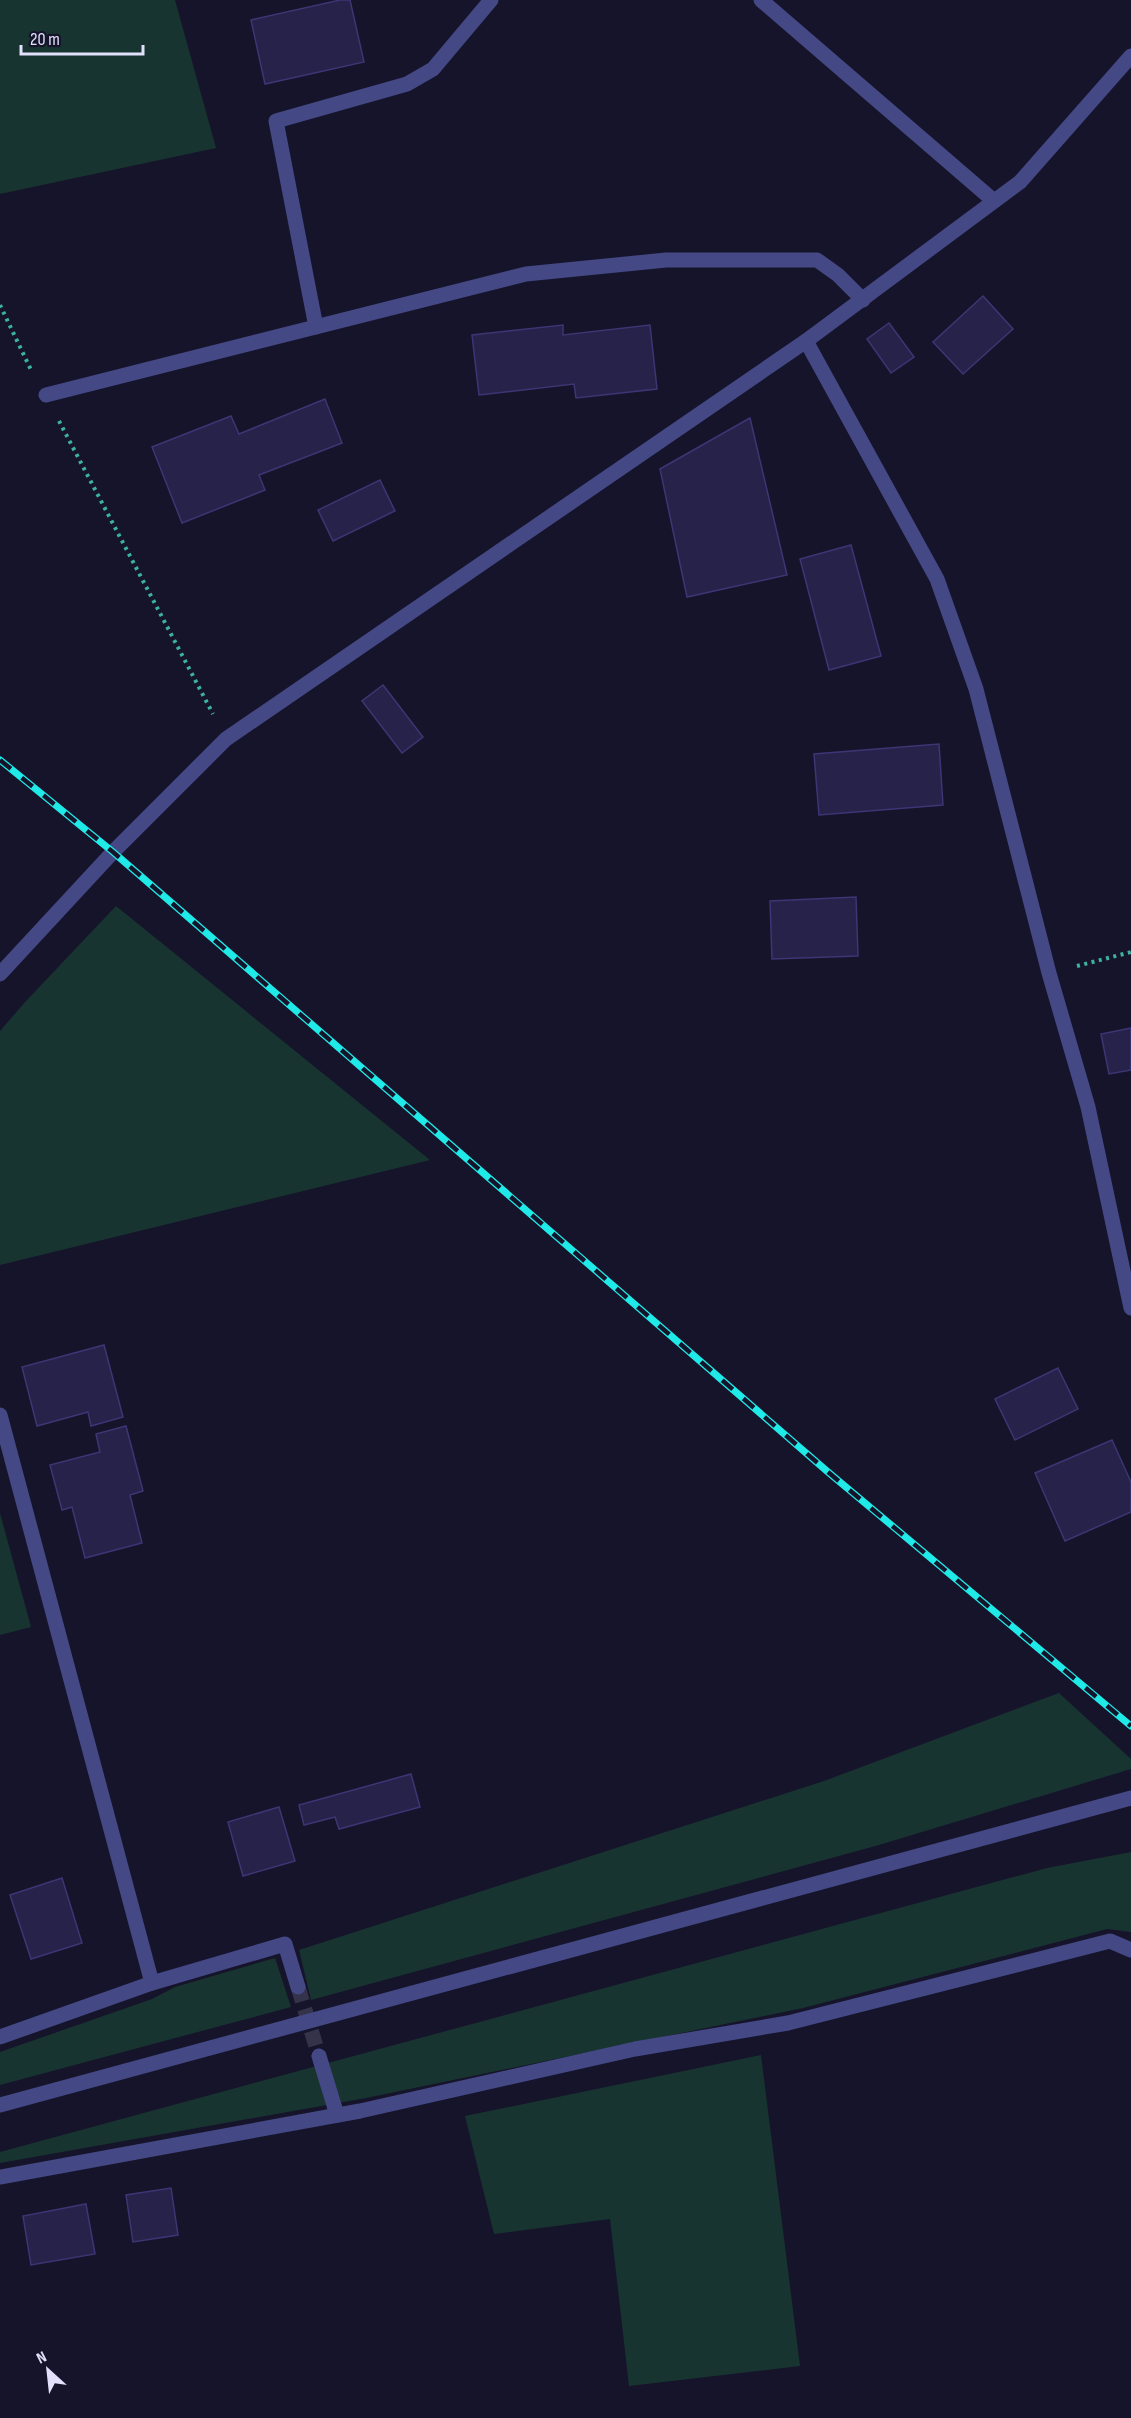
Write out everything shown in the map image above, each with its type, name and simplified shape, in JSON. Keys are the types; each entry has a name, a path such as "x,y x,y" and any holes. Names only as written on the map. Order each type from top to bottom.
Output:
{"street":[{"path":"316,327 276,121 407,84 433,69 491,0"},
{"path":"761,0 994,201"},
{"path":"0,974 113,852 226,739 806,340 1020,182 1131,56"},
{"path":"46,395 526,274 666,260 817,260 838,274 863,300"},
{"path":"806,340 937,579 976,689 1049,973 1088,1107 1131,1308"},
{"path":"0,1415 152,1983"},
{"path":"0,2105 1131,1798"},
{"path":"0,2177 337,2115 635,2049 788,2023 1110,1941 1131,1950"},
{"path":"0,2037 152,1983 285,1944 298,1987"},
{"path":"319,2056 337,2115"}],"path":[{"path":"0,305 226,739"},
{"path":"1049,973 1131,952"}],"green space":[{"path":"0,0 175,0 216,148 0,194"},
{"path":"116,906 430,1160 0,1265 0,1031"},
{"path":"0,1513 31,1627 0,1635"},
{"path":"1059,1693 1131,1759 1131,1769 879,1845 311,2000 299,1950 824,1781"},
{"path":"1131,1852 1131,1932 1107,1929 803,2008 366,2098 0,2163 0,2152 1047,1868"},
{"path":"275,1958 291,2007 0,2085 0,2052 152,1999 175,1987"},
{"path":"761,2055 800,2366 629,2386 610,2219 494,2234 465,2116"}],"building":[{"path":"340,0 350,0 364,62 265,84 251,20"},
{"path":"983,296 1013,329 963,374 933,342"},
{"path":"889,323 914,357 891,373 867,339"},
{"path":"563,325 563,335 650,325 657,389 576,398 574,384 479,395 472,335"},
{"path":"325,399 342,443 259,475 265,490 182,523 152,447 231,416 239,434"},
{"path":"750,418 787,575 687,597 660,469"},
{"path":"380,480 395,511 333,541 318,510"},
{"path":"851,545 881,656 829,670 800,559"},
{"path":"383,685 423,737 402,753 362,701"},
{"path":"939,744 943,805 819,815 814,754"},
{"path":"856,897 858,956 772,959 770,901"},
{"path":"1131,1028 1131,1070 1109,1074 1101,1034"},
{"path":"104,1345 123,1417 91,1426 88,1412 37,1426 22,1367"},
{"path":"1058,1368 1078,1409 1015,1440 995,1399"},
{"path":"126,1426 143,1491 130,1495 142,1543 85,1558 72,1507 62,1510 50,1465 100,1452 96,1434"},
{"path":"1112,1440 1131,1482 1131,1512 1065,1541 1035,1473"},
{"path":"411,1774 420,1807 339,1829 335,1817 304,1825 299,1805"},
{"path":"279,1807 295,1861 243,1876 228,1822"},
{"path":"62,1878 82,1943 31,1959 10,1895"},
{"path":"171,2188 178,2235 133,2242 126,2195"},
{"path":"86,2204 95,2254 31,2265 23,2216"}],"tunnel":[{"path":"298,1987 319,2056"}],"railway":[{"path":"0,760 113,852 828,1472 1131,1726"}]}
